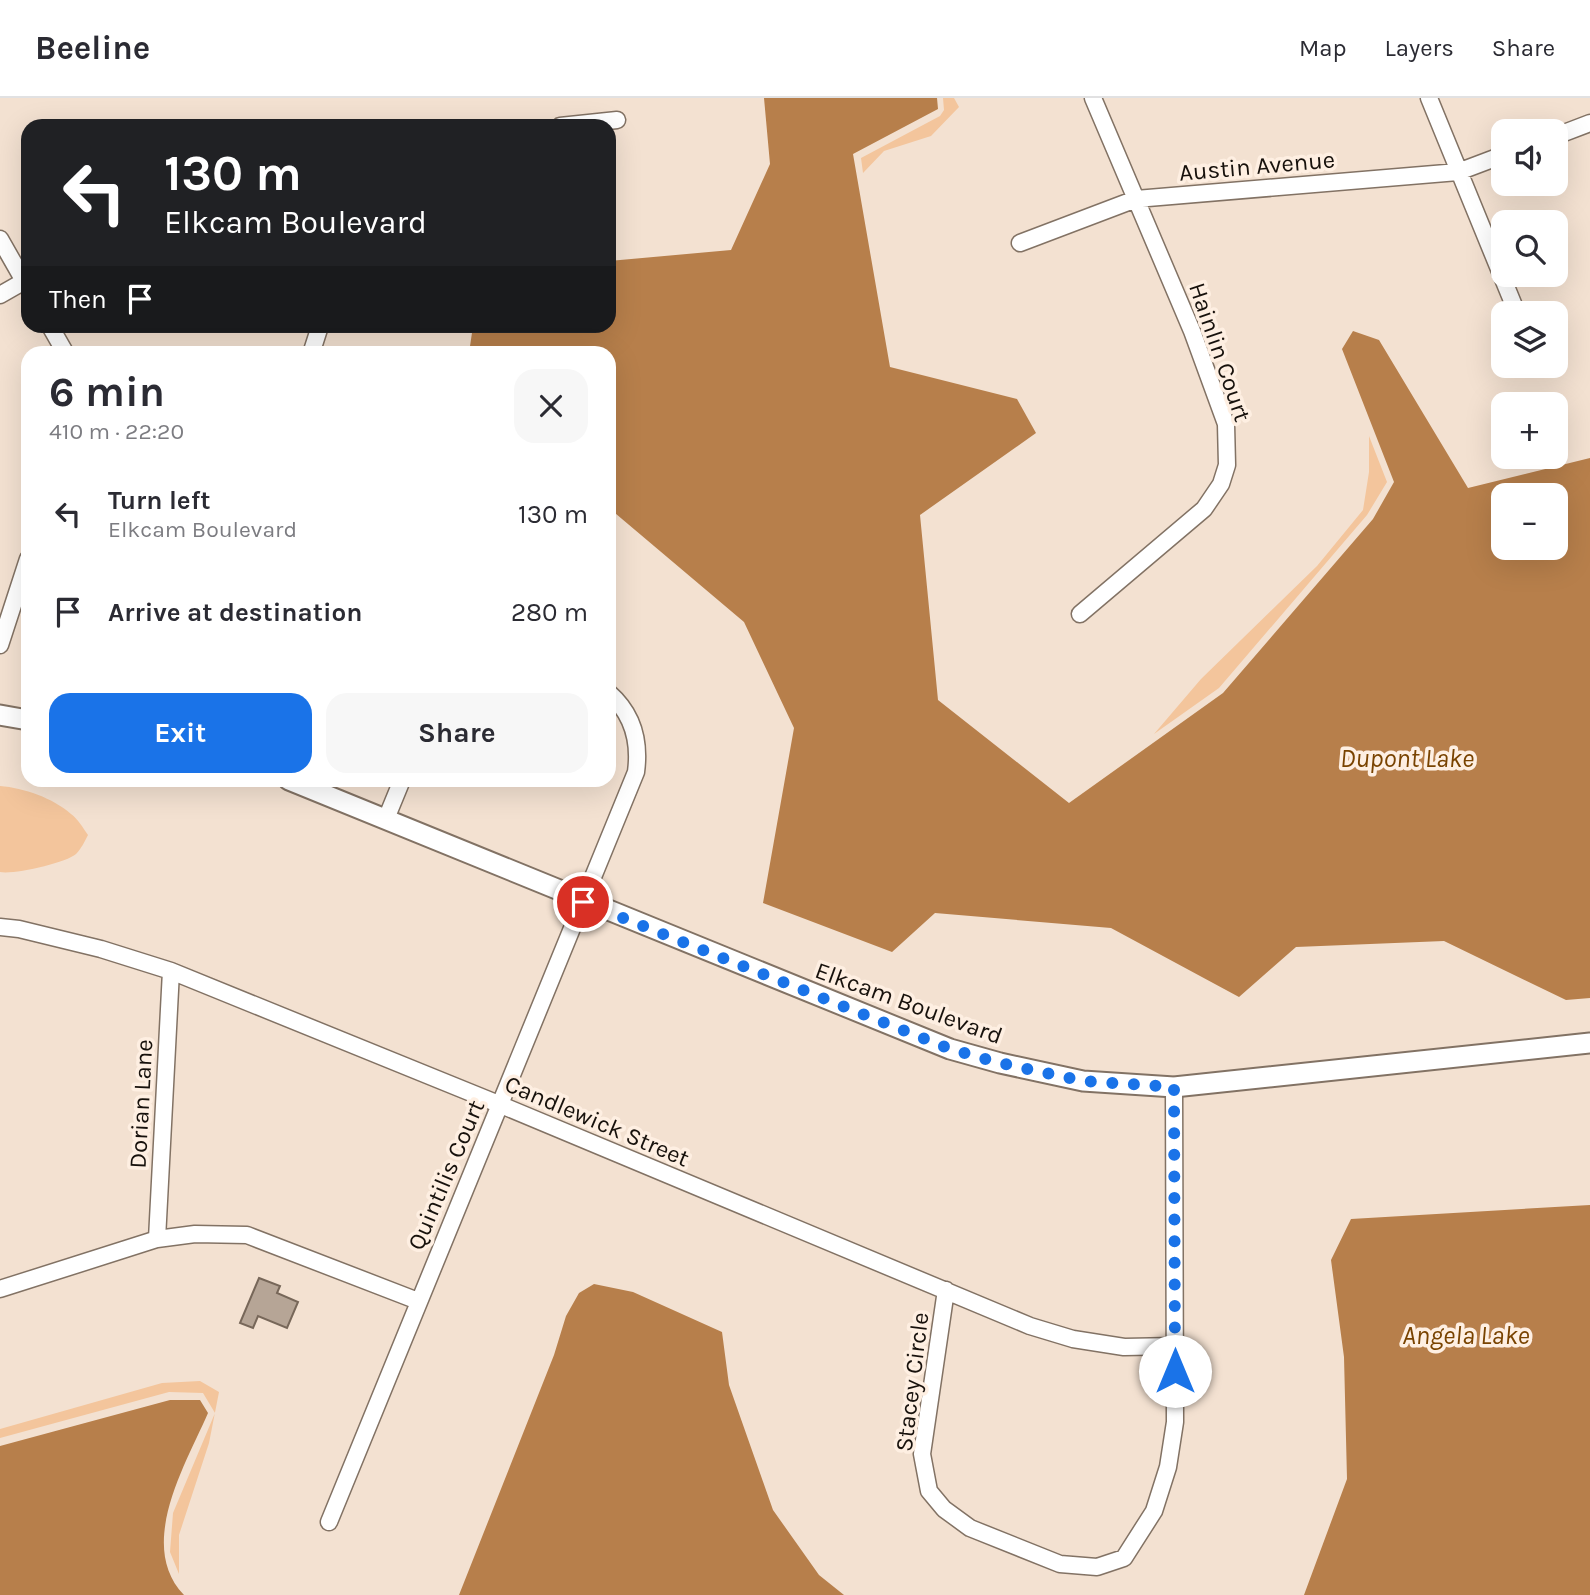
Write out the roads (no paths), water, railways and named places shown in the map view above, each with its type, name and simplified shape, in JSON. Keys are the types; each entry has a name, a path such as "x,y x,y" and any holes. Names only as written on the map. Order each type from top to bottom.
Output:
{"street":[{"name":"Hainlin Court","path":"1080,614 1204,509 1221,484 1227,465 1226,424 1192,331 1093,98"},
{"path":"1429,98 1512,301"},
{"path":"1568,131 1590,123"},
{"name":"Austin Avenue","path":"1020,243 1136,199 1458,172 1491,160"},
{"path":"0,239 21,273"},
{"path":"0,295 21,286"},
{"path":"0,646 21,581"},
{"name":"Quintilis Court","path":"329,1522 636,772 639,752 631,719 616,701"},
{"path":"0,715 21,719"},
{"name":"Elkcam Boulevard","path":"307,787 583,902 950,1049 1083,1081 1174,1087 1590,1043"},
{"path":"387,819 399,787"},
{"name":"Candlewick Street","path":"0,927 101,949 171,971 501,1105 1030,1326 1073,1339 1124,1347 1176,1346"},
{"name":"Dorian Lane","path":"157,1239 171,971"},
{"name":"Stacey Circle","path":"946,1290 922,1454 929,1491 944,1509 970,1528 1060,1564 1097,1567 1124,1559 1154,1511 1168,1466 1175,1422 1174,1087"},
{"path":"0,1289 157,1239 195,1234 247,1235 418,1301"}],"water":[{"name":"Dupont Lake","path":"764,98 937,98 938,109 853,154 890,367 1017,399 1036,433 920,515 938,700 1069,803 1223,693 1373,519 1394,482 1342,349 1353,331 1379,340 1468,488 1545,469 1568,469 1568,463 1590,458 1590,998 1566,1000 1444,941 1296,947 1239,997 1111,928 935,913 892,952 763,903 794,728 744,622 616,514 616,346 470,346 472,333 616,333 616,260 731,250 770,164"},
{"name":"Angela Lake","path":"1590,1205 1590,1595 1304,1595 1347,1479 1344,1357 1331,1260 1351,1219"},
{"path":"594,1284 633,1292 722,1332 729,1385 773,1510 819,1575 844,1595 459,1595 554,1355 566,1316 579,1293"},
{"path":"170,1400 200,1400 208,1413 178,1480 165,1529 164,1553 170,1575 184,1595 0,1595 0,1446"}]}
